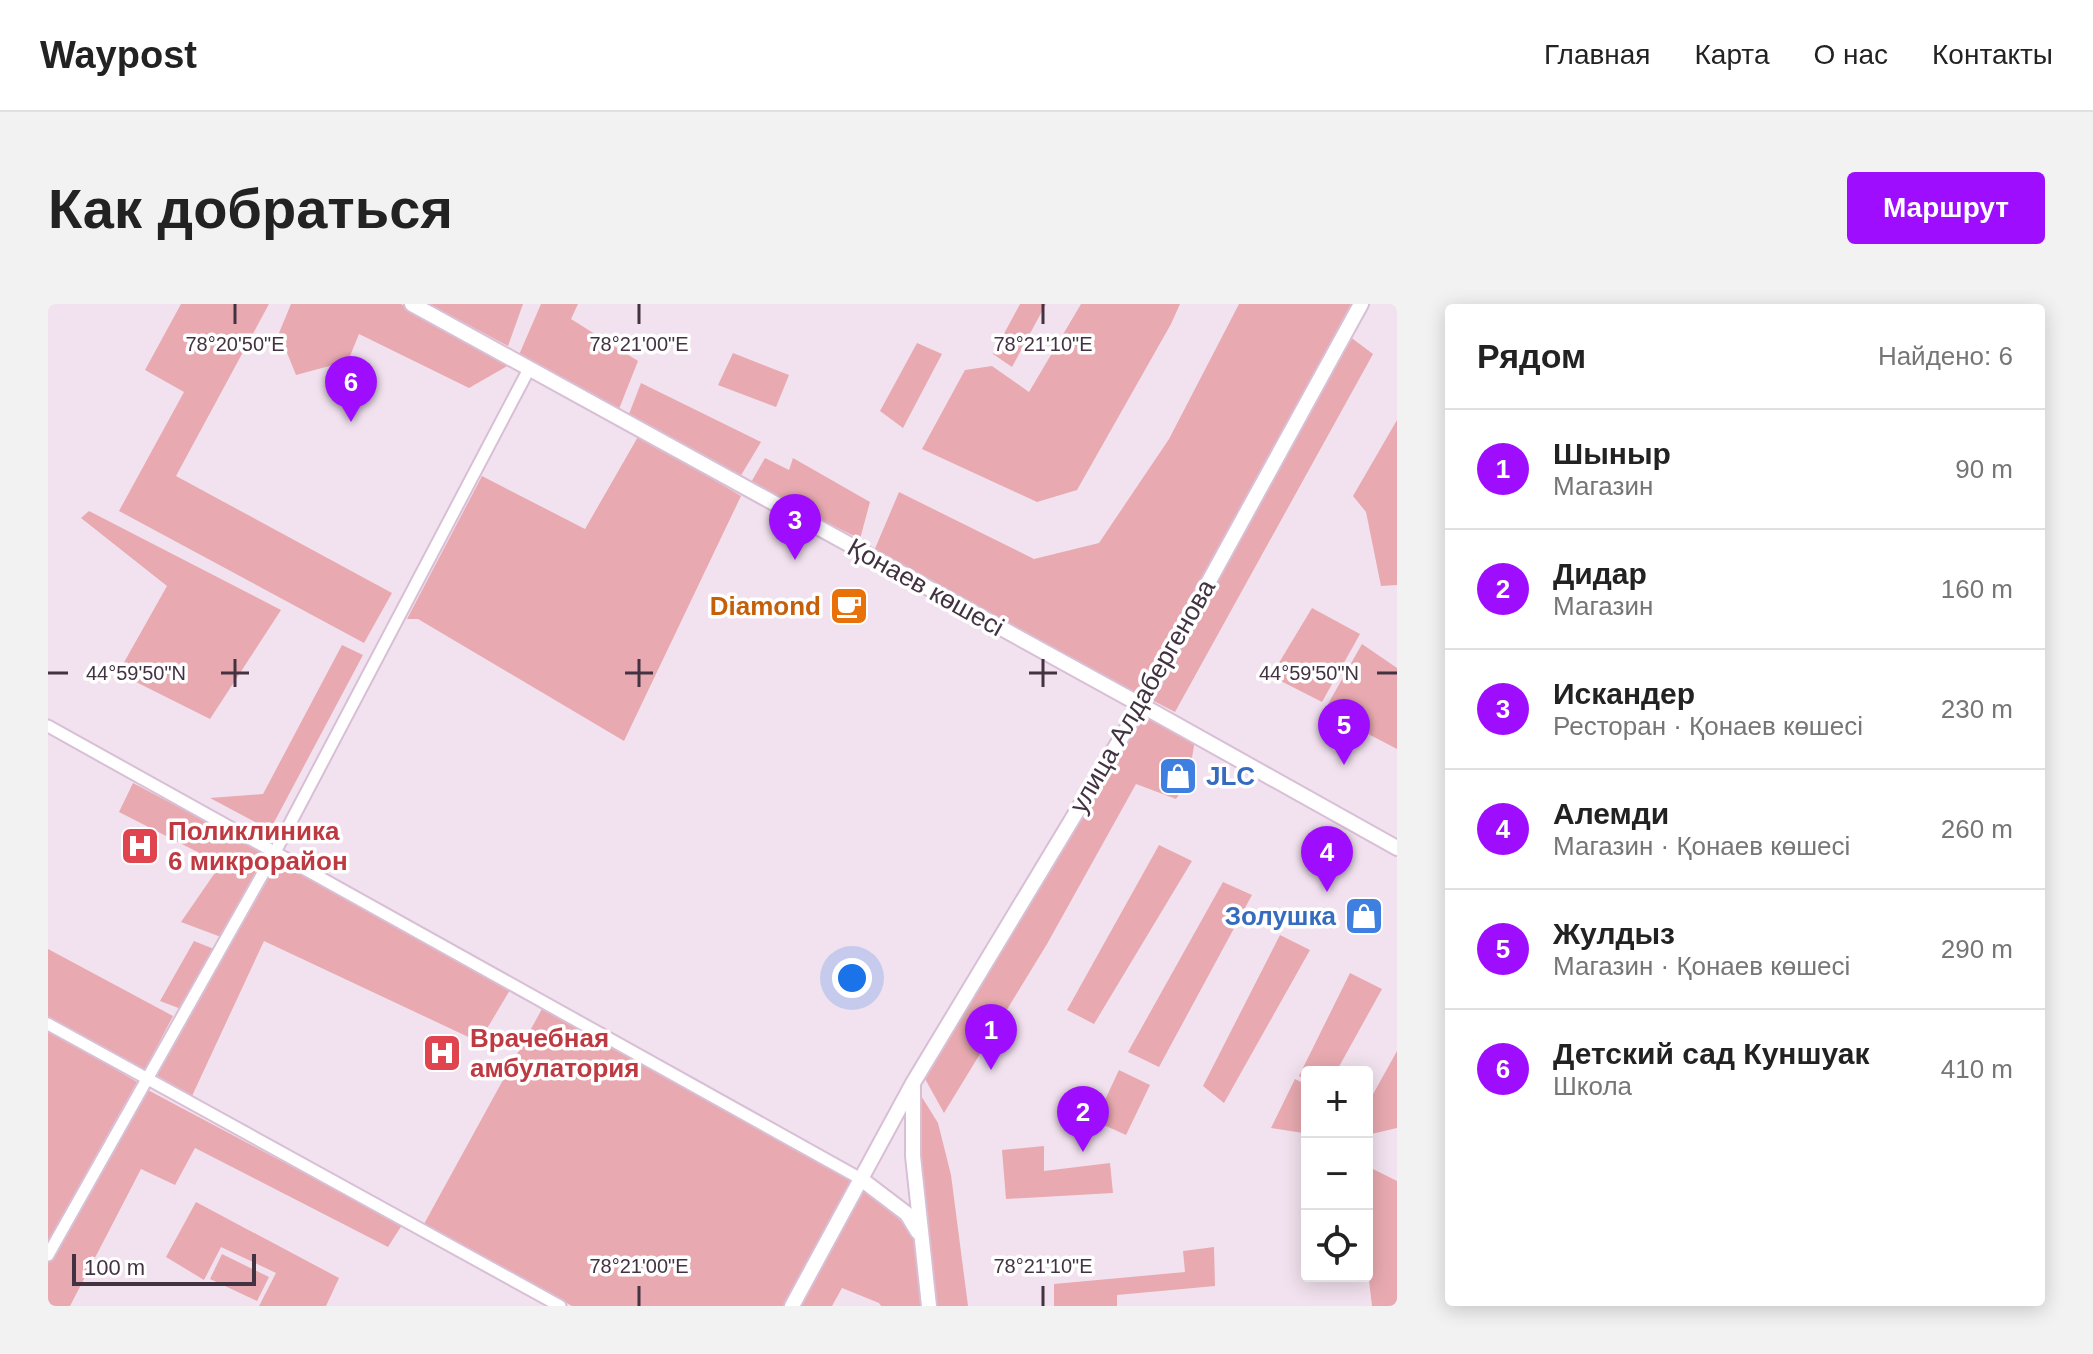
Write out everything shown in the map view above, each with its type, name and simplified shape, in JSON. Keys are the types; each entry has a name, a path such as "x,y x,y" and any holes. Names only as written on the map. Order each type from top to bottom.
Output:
{"street":[{"name":"Қонаев көшесі","path":"412,304 1397,848"},
{"name":"улица Алдабергенова","path":"792,1306 913,1083 1141,705 1361,304"},
{"path":"48,1255 275,852 529,369"},
{"path":"48,726 861,1179 907,1214 921,1236"},
{"path":"48,1024 560,1306"},
{"path":"913,1083 913,1156 929,1306"}],"shaded area":[{"path":"181,304 269,304 176,476 392,593 364,643 119,511 184,392 145,370"},
{"path":"291,304 401,304 511,364 469,388 359,334 348,361 296,375 279,333"},
{"path":"429,304 523,304 508,346"},
{"path":"541,304 578,304 571,319 638,361 619,409 518,357"},
{"path":"1020,304 1046,304 1012,367 993,354"},
{"path":"1081,304 1180,304 1077,490 1037,502 922,449 965,370 992,366 1029,392"},
{"path":"1239,304 1351,304 1139,696 874,551 899,492 1034,559 1099,543 1169,439"},
{"path":"1349,336 1373,354 1175,712 1150,699"},
{"path":"917,343 942,354 903,428 880,411"},
{"path":"733,353 789,375 776,407 718,385"},
{"path":"641,383 761,442 740,477 629,414"},
{"path":"1397,420 1397,585 1381,586 1366,512 1353,496"},
{"path":"639,435 741,496 624,741 418,619 407,619 482,476 585,529"},
{"path":"765,458 789,470 793,458 870,502 860,539 750,484"},
{"path":"89,511 281,610 210,719 118,673 167,586 81,518"},
{"path":"1312,608 1360,634 1322,702 1271,676"},
{"path":"1362,644 1397,668 1397,749 1324,711"},
{"path":"342,645 363,655 270,830 210,798 263,794"},
{"path":"1143,714 1195,740 1188,781 1176,799 1136,784 1047,944 944,1113 924,1077"},
{"path":"133,783 268,854 221,937 181,922 221,864 119,812"},
{"path":"1159,845 1192,861 1094,1024 1067,1010"},
{"path":"279,860 510,990 479,1042 264,941 192,1096 156,1075"},
{"path":"1223,882 1252,895 1159,1067 1128,1052"},
{"path":"1280,935 1310,950 1224,1103 1203,1086"},
{"path":"194,941 214,949 181,1009 160,1001"},
{"path":"48,949 173,1016 143,1073 48,1017"},
{"path":"1350,973 1382,989 1339,1066 1304,1066"},
{"path":"543,1007 854,1180 783,1306 572,1306 424,1224"},
{"path":"48,1031 137,1082 48,1241"},
{"path":"1397,1051 1397,1128 1373,1134 1373,1094"},
{"path":"1119,1070 1150,1085 1126,1135 1095,1121"},
{"path":"1295,1079 1301,1082 1301,1133 1271,1128"},
{"path":"915,1086 938,1123 951,1175 968,1306 935,1306"},
{"path":"146,1089 402,1225 388,1247 195,1148 175,1185 141,1169 70,1306 48,1306 48,1263"},
{"path":"1044,1146 1044,1171 1110,1163 1113,1193 1006,1199 1002,1150"},
{"path":"1373,1169 1397,1181 1397,1306 1372,1306 1369,1282 1373,1282"},
{"path":"863,1184 916,1236 924,1306 881,1306 842,1288 832,1306 799,1306"},
{"path":"196,1202 339,1278 326,1306 259,1306 276,1273 221,1247 204,1280 166,1257"},
{"path":"1214,1247 1215,1286 1117,1295 1117,1306 1054,1306 1054,1284 1185,1272 1183,1251"},
{"path":"222,1254 269,1277 257,1301 210,1279"}],"place":[{"name":"Детский сад Куншуак","path":"351,422"},
{"name":"Искандер","path":"795,560"},
{"name":"Diamond","path":"849,606"},
{"name":"Жулдыз","path":"1344,765"},
{"name":"JLC","path":"1178,776"},
{"name":"Поликлиника 6 микрорайон","path":"140,846"},
{"name":"Алемди","path":"1327,892"},
{"name":"Золушка","path":"1364,916"},
{"name":"Врачебная амбулатория","path":"442,1053"},
{"name":"Шыныр","path":"991,1070"},
{"name":"Дидар","path":"1083,1152"}]}
